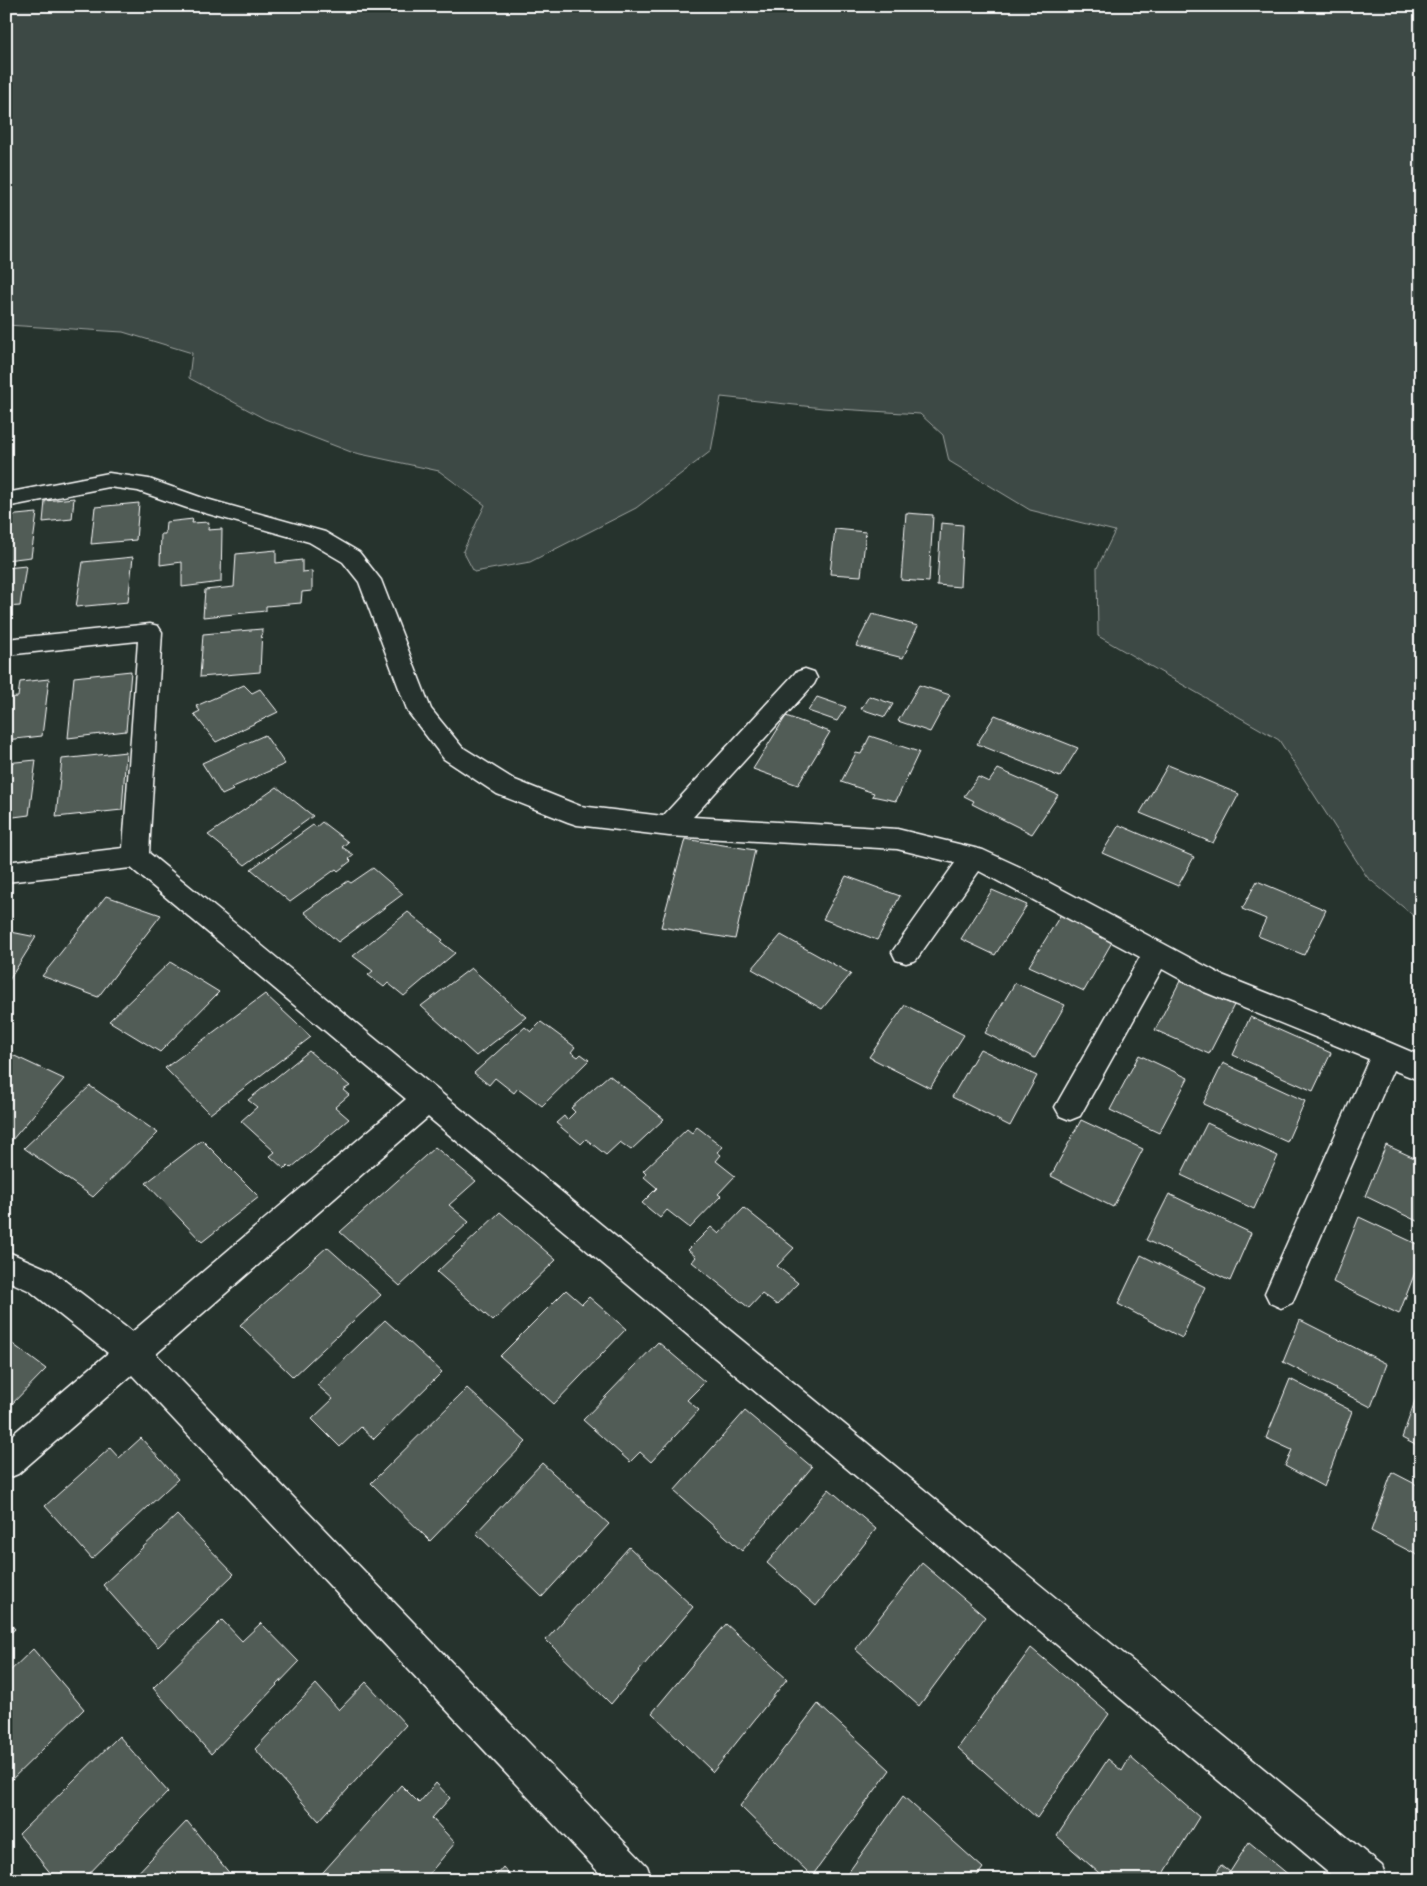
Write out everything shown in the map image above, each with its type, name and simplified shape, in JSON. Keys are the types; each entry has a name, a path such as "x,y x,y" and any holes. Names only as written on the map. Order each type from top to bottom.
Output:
{"street":[{"path":"6,500 109,480 141,484 195,503 316,537 351,557 370,580 420,712 453,753 506,787 577,815 669,826 897,839 974,857 1011,874 1212,983 1336,1032 1421,1069"},
{"path":"6,647 150,632 136,857"},
{"path":"669,826 805,678"},
{"path":"6,872 136,857 1368,1880"},
{"path":"906,952 974,857"},
{"path":"1070,1107 1157,953"},
{"path":"1280,1293 1386,1054"},
{"path":"6,1462 427,1099"},
{"path":"6,1265 40,1281 133,1353 633,1880"}],"shaded area":[{"path":"6,6 1421,6 1421,922 1367,877 1279,740 1098,636 1097,568 1115,531 1030,510 949,461 943,435 920,414 823,408 721,397 711,451 636,508 530,562 474,572 463,551 485,505 439,471 351,452 265,419 189,378 192,353 123,332 6,325"}],"building":[{"path":"74,498 72,519 43,522 45,501"},
{"path":"139,503 136,540 91,544 95,507"},
{"path":"37,513 31,557 6,560 6,516"},
{"path":"906,513 933,515 929,582 901,580"},
{"path":"193,519 192,523 209,522 208,530 222,529 221,582 182,587 182,562 160,565 161,534 165,534 166,522"},
{"path":"941,523 963,525 960,587 937,585"},
{"path":"835,529 866,532 861,576 830,574"},
{"path":"276,550 276,563 302,560 302,572 312,571 312,591 302,592 301,603 266,606 266,611 203,617 205,590 234,587 236,554"},
{"path":"133,557 128,602 76,607 83,562"},
{"path":"26,566 20,606 6,607 6,568"},
{"path":"872,614 918,626 903,658 856,646"},
{"path":"262,629 260,672 200,677 203,634"},
{"path":"131,671 126,731 68,738 74,677"},
{"path":"49,679 42,736 6,740 6,698 18,697 20,682"},
{"path":"244,685 252,693 260,689 278,712 216,742 194,714 200,711 196,706"},
{"path":"919,685 950,695 930,732 898,721"},
{"path":"869,696 893,704 885,717 861,709"},
{"path":"817,697 846,707 837,721 808,711"},
{"path":"995,715 1078,748 1060,777 977,744"},
{"path":"786,716 830,732 798,785 753,769"},
{"path":"265,735 285,764 231,788 233,790 222,795 202,763"},
{"path":"870,736 919,752 896,801 872,796 874,793 841,782 856,753 861,754"},
{"path":"126,752 122,810 56,817 62,759"},
{"path":"36,760 29,815 6,818 6,763"},
{"path":"1168,765 1239,794 1213,843 1140,813"},
{"path":"998,769 1058,795 1032,834 972,804 974,801 964,796 978,777 989,782"},
{"path":"277,787 313,816 245,865 208,835"},
{"path":"322,822 348,842 342,847 354,855 349,859 351,861 338,871 336,869 290,902 251,869 313,825 316,827"},
{"path":"1119,825 1194,857 1178,886 1102,853"},
{"path":"685,839 755,850 735,939 661,927"},
{"path":"373,868 403,894 338,942 304,912 348,881 351,883"},
{"path":"846,876 900,896 877,940 823,919"},
{"path":"1257,881 1326,910 1304,955 1258,936 1266,919 1242,909"},
{"path":"992,890 1027,905 995,955 961,939"},
{"path":"106,896 161,915 98,997 42,976"},
{"path":"1063,911 1116,935 1084,991 1029,966"},
{"path":"408,912 443,940 441,942 455,953 404,996 388,983 384,987 368,975 373,971 353,956"},
{"path":"6,931 36,937 6,985"},
{"path":"781,935 851,974 822,1009 752,969"},
{"path":"170,962 219,992 160,1052 109,1021"},
{"path":"471,968 526,1017 476,1056 421,1006"},
{"path":"1180,981 1234,1005 1209,1054 1155,1030"},
{"path":"1015,983 1065,1005 1035,1058 985,1033"},
{"path":"265,994 311,1037 210,1114 165,1068"},
{"path":"905,1005 964,1035 930,1088 869,1057"},
{"path":"1250,1017 1331,1053 1313,1091 1233,1055"},
{"path":"541,1022 575,1047 571,1052 578,1057 581,1054 589,1060 542,1106 518,1088 514,1093 495,1078 489,1085 474,1073 525,1027 531,1032"},
{"path":"980,1049 1037,1076 1010,1126 952,1097"},
{"path":"309,1051 350,1086 343,1090 349,1095 335,1107 349,1119 291,1168 288,1165 284,1169 270,1156 275,1152 241,1121 257,1107 248,1100"},
{"path":"6,1052 64,1079 6,1147"},
{"path":"1139,1055 1188,1078 1159,1133 1110,1110"},
{"path":"1223,1063 1305,1101 1287,1142 1203,1104"},
{"path":"609,1075 664,1119 631,1150 620,1142 606,1155 586,1139 581,1144 556,1123 564,1116 567,1120 575,1112 571,1108"},
{"path":"90,1086 158,1133 93,1197 24,1148"},
{"path":"1081,1120 1143,1149 1113,1207 1051,1176"},
{"path":"1207,1123 1278,1156 1254,1209 1181,1175"},
{"path":"697,1127 723,1147 717,1152 721,1155 716,1161 735,1176 718,1194 721,1196 690,1228 667,1210 660,1218 642,1203 657,1188 644,1177 646,1174 643,1171 687,1129 692,1133"},
{"path":"202,1140 259,1197 202,1242 146,1183"},
{"path":"1386,1145 1421,1161 1421,1223 1365,1196"},
{"path":"435,1147 476,1181 449,1205 469,1222 400,1286 340,1232"},
{"path":"1169,1194 1251,1233 1230,1281 1146,1240"},
{"path":"744,1208 794,1248 777,1266 798,1283 777,1305 762,1294 749,1308 692,1262 696,1257 688,1250 711,1227 719,1234"},
{"path":"500,1212 556,1260 493,1321 437,1272"},
{"path":"1359,1217 1421,1246 1421,1257 1399,1314 1333,1282"},
{"path":"327,1247 381,1295 293,1377 240,1325"},
{"path":"1141,1255 1205,1287 1182,1338 1118,1304"},
{"path":"566,1290 582,1304 589,1297 626,1329 554,1404 500,1356"},
{"path":"385,1320 442,1372 374,1439 361,1427 340,1447 312,1419 333,1399 317,1385"},
{"path":"1300,1320 1387,1364 1371,1407 1283,1362"},
{"path":"6,1339 46,1369 6,1410"},
{"path":"658,1342 705,1382 687,1400 699,1410 651,1462 640,1452 630,1462 583,1420"},
{"path":"1290,1379 1352,1411 1324,1487 1285,1466 1292,1450 1266,1438"},
{"path":"1421,1384 1421,1448 1402,1438"},
{"path":"467,1388 526,1442 430,1541 371,1483"},
{"path":"745,1411 812,1467 742,1551 674,1491"},
{"path":"141,1438 178,1479 92,1559 45,1506 110,1448 119,1458"},
{"path":"542,1463 609,1524 542,1597 476,1533"},
{"path":"1392,1472 1421,1487 1421,1557 1371,1531"},
{"path":"829,1489 876,1529 816,1606 767,1563"},
{"path":"177,1515 234,1574 158,1647 103,1585"},
{"path":"629,1547 693,1607 611,1704 546,1640"},
{"path":"922,1563 985,1617 919,1706 855,1649"},
{"path":"6,1619 15,1629 6,1637"},
{"path":"222,1620 242,1641 261,1623 299,1662 211,1754 153,1688"},
{"path":"726,1624 787,1679 713,1772 652,1713"},
{"path":"1031,1648 1109,1714 1037,1818 958,1748"},
{"path":"33,1649 84,1709 6,1785 6,1675"},
{"path":"366,1682 406,1725 319,1821 255,1749 316,1684 339,1710"},
{"path":"818,1704 890,1770 812,1876 740,1806"},
{"path":"119,1736 168,1792 83,1880 56,1880 19,1834"},
{"path":"1130,1757 1199,1817 1160,1880 1107,1880 1057,1836 1108,1759 1122,1771"},
{"path":"436,1783 450,1798 432,1818 455,1843 424,1880 316,1880 401,1785 419,1803"},
{"path":"903,1796 983,1868 974,1880 843,1880"},
{"path":"187,1821 235,1880 131,1880"},
{"path":"1249,1842 1295,1880 1213,1880 1221,1865 1230,1872"},
{"path":"503,1867 514,1880 492,1880"}]}
